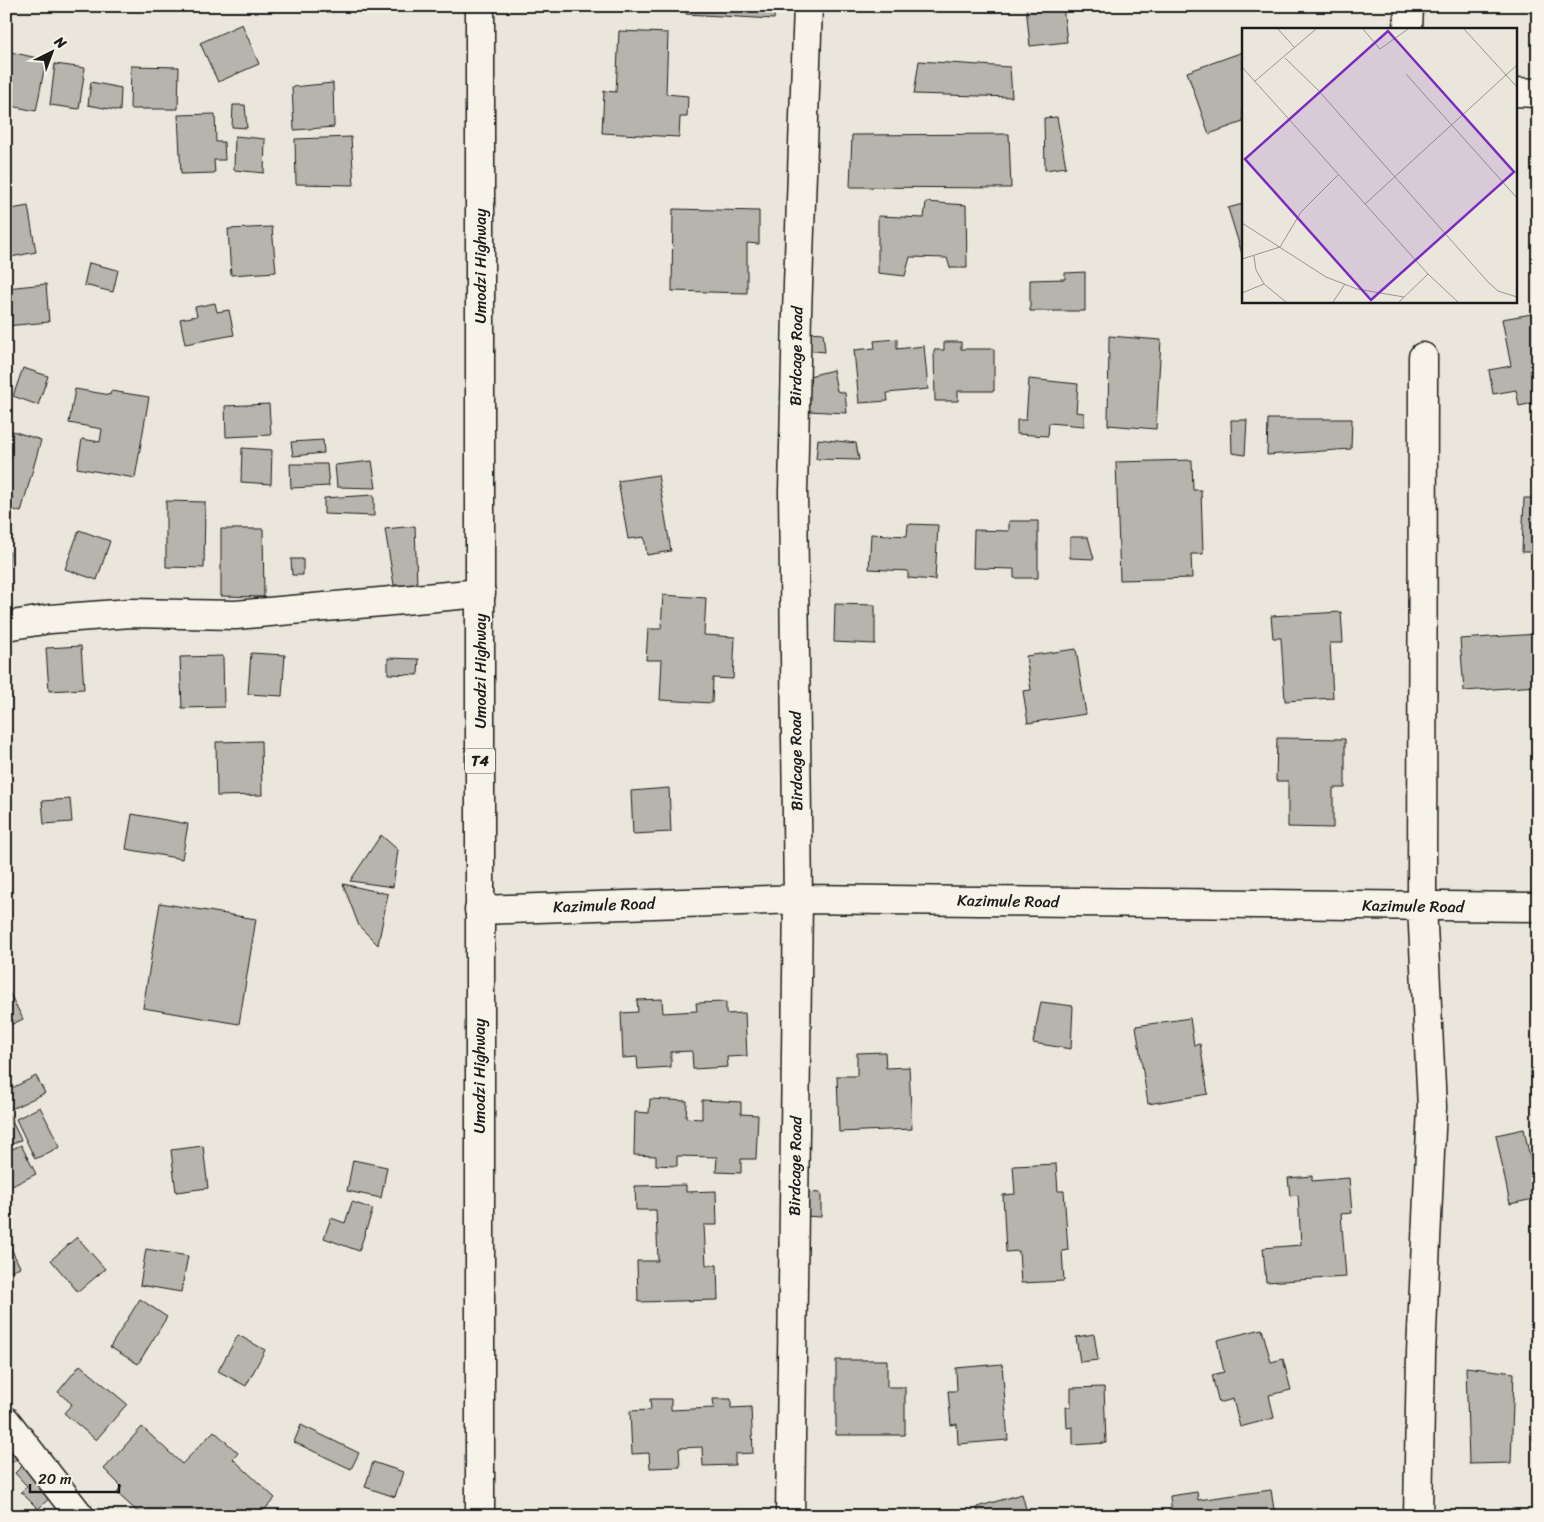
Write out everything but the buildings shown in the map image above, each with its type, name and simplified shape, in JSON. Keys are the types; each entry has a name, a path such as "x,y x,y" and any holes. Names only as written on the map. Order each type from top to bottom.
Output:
{"main road":[{"name":"Umodzi Highway","path":"480,6 480,1516"},
{"name":"Birdcage Road","path":"790,1516 798,898 793,492 797,303 808,6"},
{"path":"1408,28 1409,6"},
{"path":"1516,92 1538,93"},
{"path":"1418,1516 1421,1353 1432,1107 1422,906 1424,357"},
{"path":"6,626 50,619 131,614 236,615 480,593"},
{"name":"Kazimule Road","path":"479,910 798,898 1538,907"},
{"path":"6,1421 80,1516"}]}
